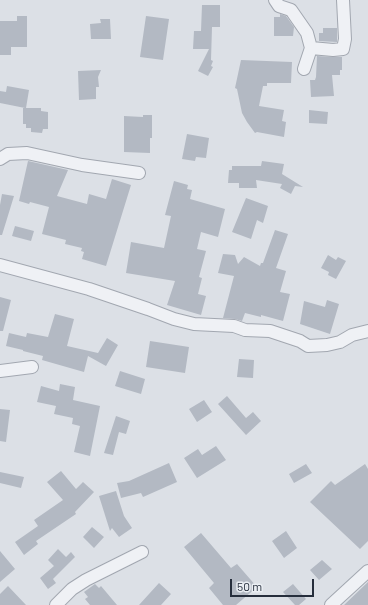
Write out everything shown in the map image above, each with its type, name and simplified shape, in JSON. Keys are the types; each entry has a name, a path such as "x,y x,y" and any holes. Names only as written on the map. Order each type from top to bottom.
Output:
{"street":[{"path":"275,0 279,6 292,10 306,33 311,48 304,69"},
{"path":"311,48 343,50 345,39 343,0"},
{"path":"0,158 8,154 27,153 82,165 139,173"},
{"path":"0,265 88,289 174,319 194,324 234,326 245,330 270,331 300,341 308,346 327,345 340,342 352,335 368,331"},
{"path":"0,371 32,367"},
{"path":"56,605 72,589 86,580 142,552"},
{"path":"331,605 368,571"}],"building":[{"path":"202,5 220,5 220,27 212,27 211,60 213,61 211,66 213,67 208,76 198,71 209,49 193,49 194,31 201,31"},
{"path":"280,14 286,16 294,27 293,36 274,36 274,17 280,17"},
{"path":"17,16 27,16 27,47 11,47 11,55 0,55 0,21 17,21"},
{"path":"146,16 169,19 163,60 140,57"},
{"path":"100,19 110,19 111,39 91,39 90,24 101,23"},
{"path":"323,28 337,28 337,42 319,41 319,33 323,33"},
{"path":"317,56 342,57 342,70 340,70 340,75 332,75 334,96 311,97 310,80 315,80 316,77"},
{"path":"241,60 292,62 291,83 267,83 267,86 263,86 259,106 284,110 282,121 286,122 284,137 257,132 255,133 247,122 242,113 237,89 235,88"},
{"path":"101,70 98,77 99,87 96,87 96,99 79,100 78,71"},
{"path":"7,86 29,90 26,108 41,108 41,111 48,112 48,129 43,129 42,133 31,132 31,128 26,128 26,124 23,124 23,108 25,108 0,103 0,91 6,92"},
{"path":"309,110 328,112 327,124 309,123"},
{"path":"143,115 152,115 152,138 150,138 150,153 124,152 124,116 143,117"},
{"path":"187,134 209,138 206,158 196,157 195,161 182,159"},
{"path":"28,161 68,170 57,196 87,204 89,194 106,199 112,179 131,185 106,266 82,259 84,252 81,251 82,248 65,244 66,240 42,234 49,207 19,201"},
{"path":"262,161 284,164 282,174 303,187 295,186 291,194 280,188 282,184 256,180 257,188 239,188 239,183 228,183 229,170 232,170 232,166 261,166"},
{"path":"174,181 188,185 187,189 192,190 190,199 225,209 218,237 201,232 197,249 206,251 199,277 202,278 198,294 206,296 201,315 167,305 175,281 126,273 131,242 164,248 171,216 165,215"},
{"path":"2,194 14,196 2,235 0,235 0,205"},
{"path":"246,198 268,206 263,223 257,220 251,239 232,232"},
{"path":"15,226 34,231 31,241 12,236"},
{"path":"275,230 288,234 276,268 286,271 280,292 290,294 283,321 261,315 261,317 245,313 242,321 223,318 234,276 218,273 223,254 235,255 238,264 244,257 260,266 261,263 263,263"},
{"path":"328,255 336,260 338,257 346,261 336,279 328,275 329,272 321,268"},
{"path":"0,297 11,300 3,331 0,331"},
{"path":"327,300 339,304 330,334 300,324 304,301 325,307"},
{"path":"55,314 74,319 67,346 98,353 107,338 118,345 106,366 88,356 84,372 42,360 43,356 6,346 9,333 26,337 27,333 48,337"},
{"path":"150,341 189,347 185,373 146,367"},
{"path":"239,359 254,360 253,378 237,377"},
{"path":"120,371 145,379 141,394 115,386"},
{"path":"60,384 75,387 73,400 100,406 90,456 74,452 80,426 72,424 73,418 54,414 56,406 37,402 41,386 59,391"},
{"path":"227,396 246,418 253,412 261,421 246,435 218,404"},
{"path":"204,400 212,412 197,422 189,409"},
{"path":"0,409 10,410 6,442 0,441"},
{"path":"116,416 130,421 126,434 119,432 113,455 104,453"},
{"path":"216,446 226,460 197,478 184,458 198,449 202,455"},
{"path":"169,463 177,482 143,497 141,493 121,498 117,483 129,481"},
{"path":"306,464 312,473 294,483 289,474"},
{"path":"365,464 368,469 368,541 360,549 310,502 331,481 335,485"},
{"path":"61,471 76,489 83,482 94,492 75,512 76,514 36,541 38,544 24,555 15,542 38,526 34,520 63,500 47,482"},
{"path":"0,472 24,477 21,488 0,483"},
{"path":"116,491 124,516 132,528 119,537 112,528 110,531 99,496"},
{"path":"92,527 104,537 94,548 83,537"},
{"path":"286,531 297,548 284,558 272,541"},
{"path":"201,533 231,568 237,564 257,587 236,605 223,605 209,588 214,583 184,547"},
{"path":"58,549 66,557 71,552 75,557 53,579 56,583 48,589 40,578 54,566 48,560"},
{"path":"0,551 15,569 0,582"},
{"path":"322,560 332,569 319,580 310,570"},
{"path":"368,582 368,605 344,605"},
{"path":"159,583 171,594 161,605 139,605"},
{"path":"95,584 99,588 101,586 117,605 90,605 85,599 88,597 84,592"},
{"path":"293,584 306,599 299,605 295,605 283,592"},
{"path":"8,586 26,605 0,605 0,594"}]}
